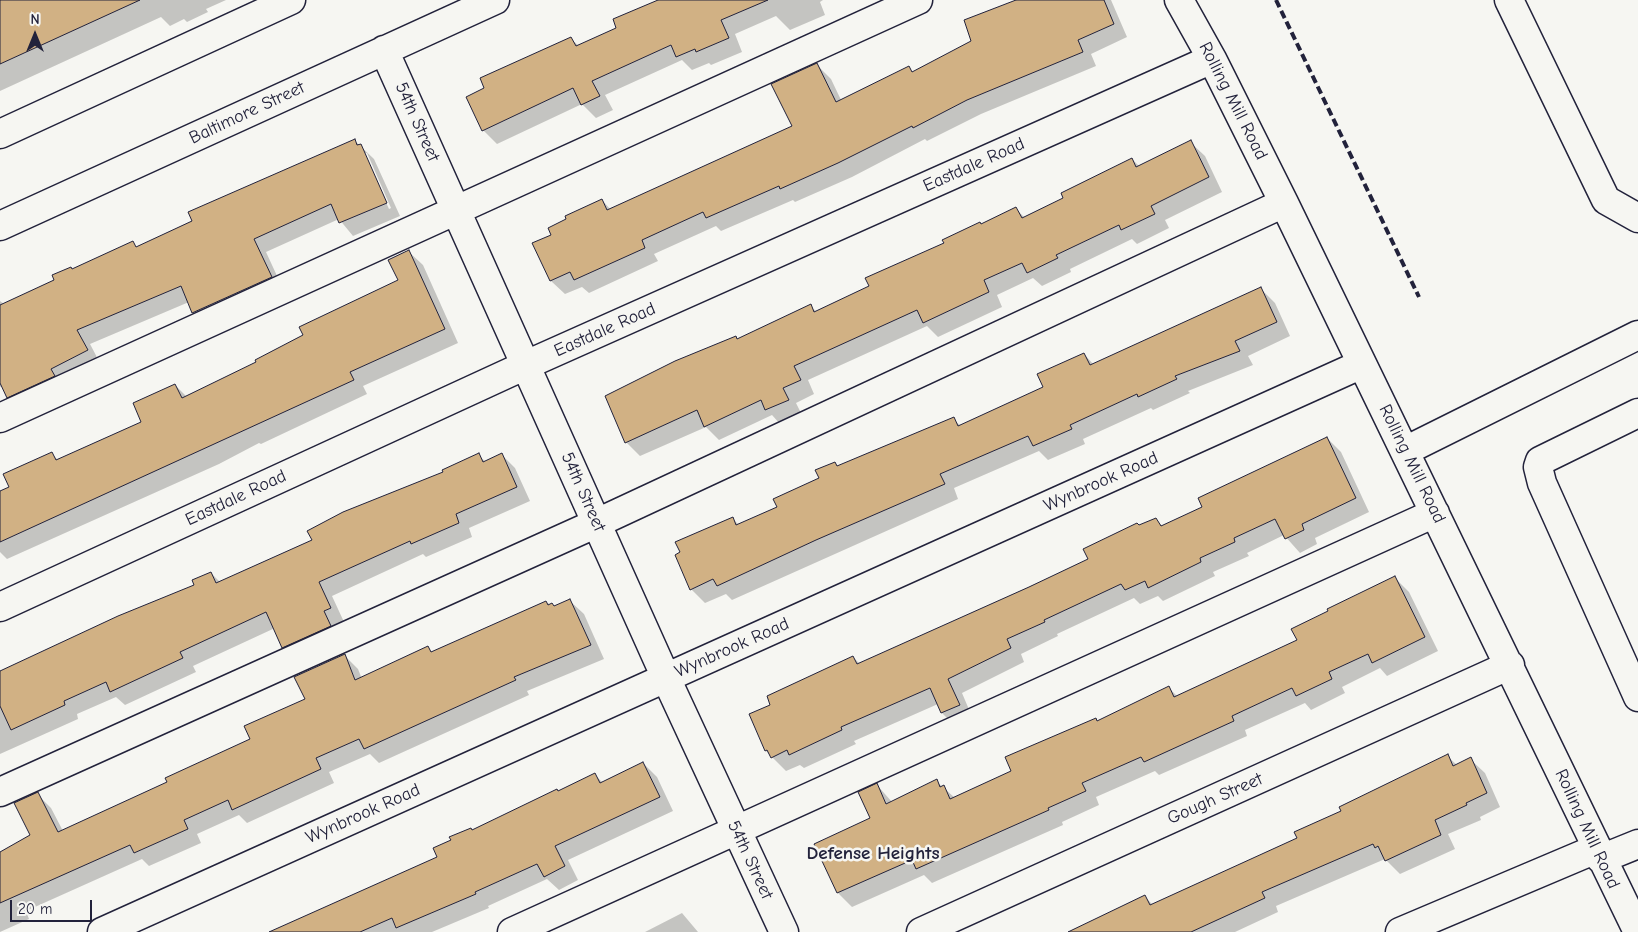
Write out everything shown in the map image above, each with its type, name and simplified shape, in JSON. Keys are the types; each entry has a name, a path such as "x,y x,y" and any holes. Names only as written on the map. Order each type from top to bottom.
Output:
{"street":[{"path":"0,134 291,0"},
{"name":"Baltimore Street","path":"0,226 495,0"},
{"path":"0,418 918,0"},
{"name":"Rolling Mill Road","path":"1179,0 1212,59 1284,203 1510,665 1598,854 1628,890 1638,932"},
{"path":"1509,0 1606,200 1638,218"},
{"name":"54th Street","path":"384,50 666,678 784,932"},
{"name":"Eastdale Road","path":"0,607 526,365 1212,59"},
{"path":"0,792 597,523 1284,203"},
{"path":"1405,452 1638,335"},
{"name":"Wynbrook Road","path":"102,932 1362,364"},
{"path":"1638,413 1540,461 1538,466 1542,482 1638,697"},
{"path":"512,932 1435,513"},
{"name":"Gough Street","path":"921,932 1510,665"},
{"path":"1400,932 1598,854 1638,844"}],"building":[{"path":"0,0 140,0 0,64"},
{"path":"658,0 768,0 721,20 729,38 696,52 695,49 676,57 671,45 592,81 600,96 581,105 573,88 482,131 466,97 484,88 480,78 571,37 576,46 616,28 613,19"},
{"path":"1016,0 1104,0 1114,24 1078,40 1083,52 967,100 913,128 912,126 838,163 780,189 779,186 706,218 703,212 642,240 645,248 574,280 570,272 550,281 532,243 551,235 548,228 566,219 565,216 602,199 607,210 792,126 771,84 817,63 836,102 909,66 912,72 971,41 964,20"},
{"path":"355,139 357,145 361,144 387,203 339,223 331,204 254,239 272,277 192,313 181,286 77,330 88,350 51,369 55,376 7,398 0,383 0,305 54,280 52,275 71,267 72,269 133,241 136,247 192,221 188,212"},
{"path":"1191,140 1209,177 1151,206 1155,214 1121,230 1119,225 1056,255 1058,258 1027,273 1022,263 984,280 989,292 923,323 917,310 794,366 801,380 783,388 789,400 765,410 761,400 704,427 697,410 625,443 605,396 675,361 736,336 737,339 811,304 814,312 869,286 865,278 944,243 942,240 980,222 981,224 1016,207 1022,218 1063,198 1061,193 1132,158 1136,167"},
{"path":"409,250 445,329 350,372 354,380 0,542 0,491 9,487 3,474 52,452 56,460 141,422 133,403 175,384 182,398 256,362 255,360 303,335 299,327 398,280 388,260"},
{"path":"1261,287 1277,322 1235,341 1240,351 1175,376 1177,379 1138,397 1137,394 1070,425 1072,429 1033,446 1028,436 940,474 945,484 816,540 717,586 713,579 690,590 675,555 680,552 675,542 733,517 736,525 777,507 773,499 819,478 815,470 835,462 837,466 954,417 958,426 1043,387 1037,374 1084,353 1090,365"},
{"path":"1327,437 1356,498 1302,524 1304,530 1285,539 1275,519 1234,538 1235,542 1200,558 1201,562 1148,588 1145,581 1125,590 1121,584 1044,620 1045,622 1007,639 1011,648 948,679 960,705 941,713 930,688 841,727 842,730 789,755 787,750 771,758 767,750 765,751 749,714 770,705 767,696 853,656 857,664 1029,587 1088,559 1083,549 1137,523 1139,525 1156,518 1161,526 1202,507 1198,498"},
{"path":"479,453 483,462 502,453 517,487 456,514 459,523 411,544 410,541 319,582 331,608 324,611 331,626 282,648 266,612 180,652 183,658 110,692 106,682 64,701 65,705 11,730 0,706 0,671 118,616 194,585 192,580 211,572 216,583 312,540 307,531 343,512 443,472 442,470"},
{"path":"1395,576 1425,637 1372,663 1368,654 1329,672 1332,679 1296,696 1292,688 1232,716 1234,721 1144,762 1141,757 1082,783 1086,791 1048,808 1049,810 916,869 912,860 837,893 814,844 870,818 858,792 877,783 886,804 937,779 940,787 944,785 950,799 1011,771 1005,757 1096,718 1097,721 1169,686 1174,697 1297,640 1291,629"},
{"path":"570,599 591,645 514,677 516,680 364,749 359,739 316,758 321,769 232,810 228,800 184,820 188,829 134,853 130,845 0,903 0,852 30,835 14,803 38,792 58,832 167,782 165,778 250,739 244,726 305,699 294,677 345,654 355,680 428,646 431,652 546,601 548,605 552,603 554,606"},
{"path":"1448,754 1453,766 1471,757 1487,793 1435,820 1441,835 1385,861 1378,846 1375,848 1373,844 1262,892 1265,898 1191,932 1068,932 1145,895 1150,905 1297,838 1294,832 1341,811 1339,807"},
{"path":"643,762 660,797 555,846 565,866 544,877 537,864 475,892 476,894 396,928 392,918 360,932 269,932 437,857 433,848 451,840 449,837 471,828 472,830 595,773 600,783"}],"railway":[{"path":"1276,0 1419,297"}],"district":[{"name":"Defense Heights","path":"873,854"}]}
